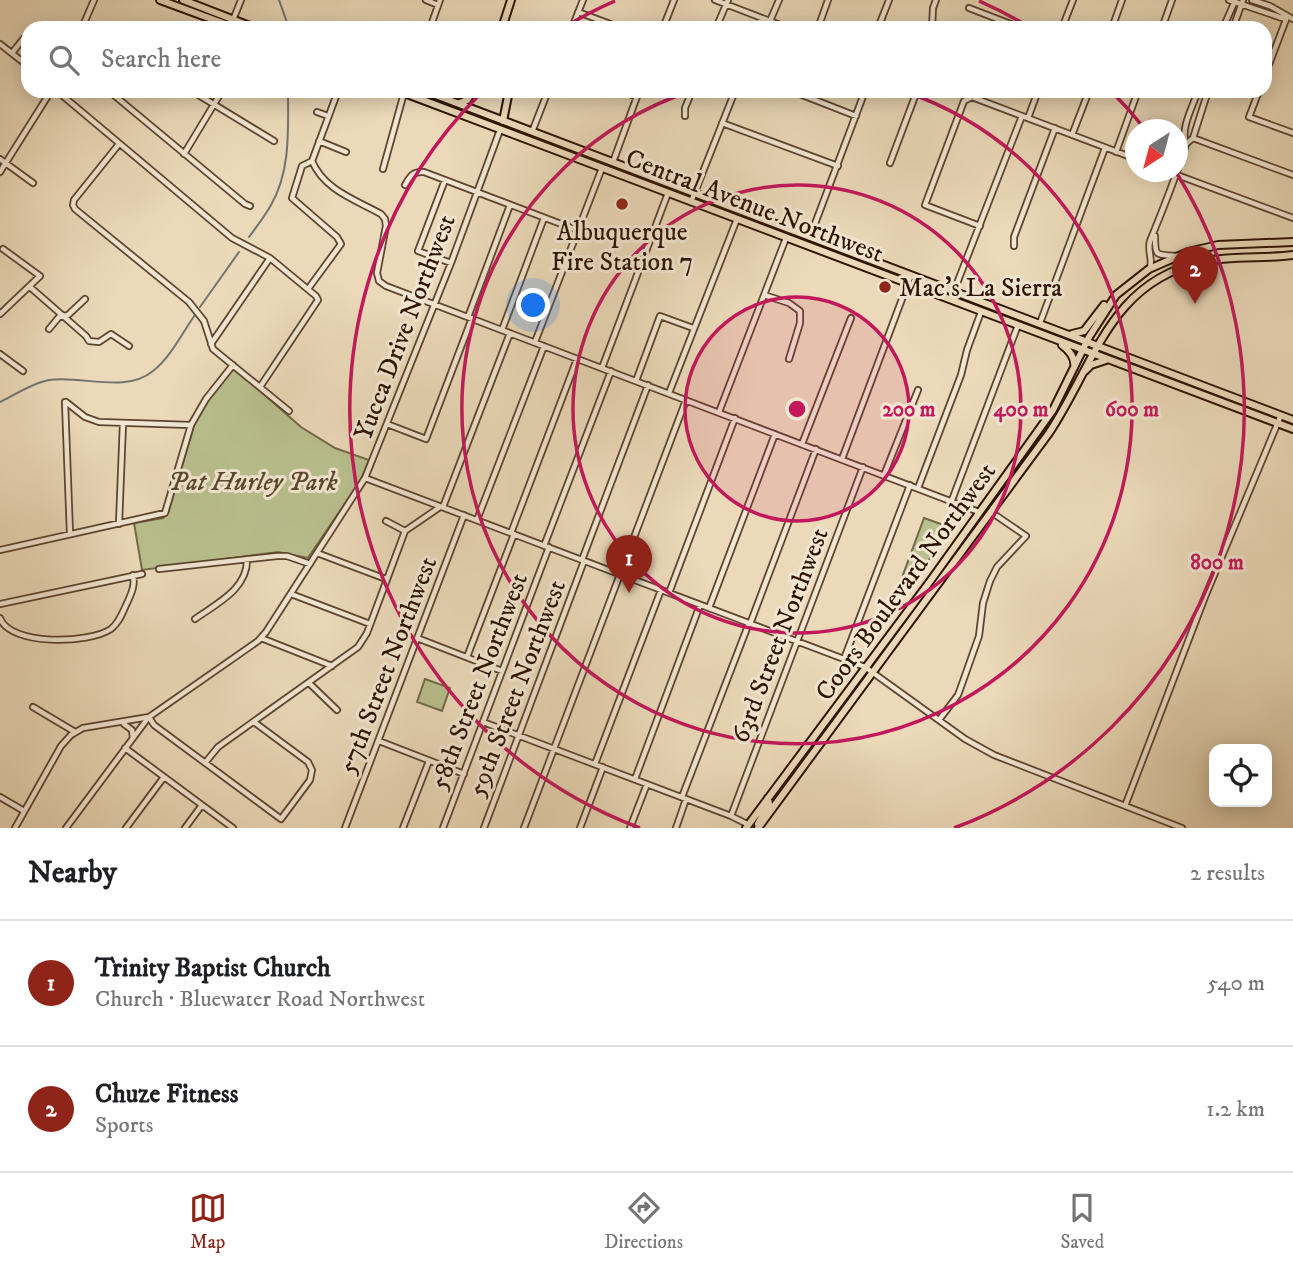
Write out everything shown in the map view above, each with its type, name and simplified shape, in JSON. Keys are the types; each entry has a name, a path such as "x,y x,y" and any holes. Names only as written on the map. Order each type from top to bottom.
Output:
{"main road":[{"path":"160,0 217,21"},
{"path":"183,0 233,20"},
{"path":"503,21 511,0"},
{"name":"Central Avenue Northwest","path":"417,98 1293,429"},
{"path":"445,98 1293,420"},
{"path":"459,103 468,98"},
{"path":"500,130 508,98"},
{"path":"1070,334 1084,331 1106,302 1149,268 1177,256 1217,245 1293,242"},
{"name":"Coors Boulevard Northwest","path":"758,828 1060,416 1097,344 1134,296 1160,277 1214,259 1293,255"},
{"name":"Coors Boulevard Northwest","path":"748,827 1053,410 1087,341 1116,295"},
{"path":"1052,338 1072,354 1075,362 1073,373"},
{"path":"1083,372 1091,365 1108,359"},
{"path":"1053,410 1060,416"},
{"path":"991,512 991,503 1001,489 1002,482"},
{"path":"967,545 978,522 979,512"},
{"path":"758,828 758,821 769,804 768,798"}],"street":[{"path":"85,21 94,0"},
{"path":"233,20 241,0"},
{"path":"426,0 439,2 432,21"},
{"path":"575,21 583,0"},
{"path":"666,21 674,0"},
{"path":"715,0 727,2 770,21 779,0"},
{"path":"820,21 828,0"},
{"path":"881,21 889,0"},
{"path":"933,21 936,0"},
{"path":"1065,21 1073,0"},
{"path":"1114,21 1122,0"},
{"path":"1164,21 1172,0"},
{"path":"1252,0 1271,3 1293,19"},
{"path":"1225,21 1232,1 1243,2 1282,18 1287,17"},
{"path":"719,21 727,2"},
{"path":"1236,21 1243,2"},
{"path":"969,8 1000,20"},
{"path":"578,12 602,21"},
{"path":"1272,57 1287,17"},
{"path":"12,53 21,42"},
{"path":"0,44 21,60"},
{"path":"0,172 47,98"},
{"path":"65,98 232,238 270,258 318,300 260,387"},
{"path":"117,98 250,206"},
{"path":"204,98 274,141"},
{"path":"184,154 219,98"},
{"path":"308,289 341,244 337,237 292,198 302,166 312,161 335,98"},
{"path":"383,169 401,98"},
{"path":"532,132 545,98"},
{"path":"613,163 637,98"},
{"path":"685,116 689,98"},
{"path":"691,202 732,98"},
{"path":"810,98 856,116"},
{"path":"810,238 863,98"},
{"path":"890,163 913,98"},
{"path":"967,98 925,205 980,226"},
{"path":"982,98 1125,155"},
{"path":"1028,118 1035,98"},
{"path":"1072,135 1086,98"},
{"path":"1116,152 1135,98"},
{"path":"1188,119 1195,98"},
{"path":"1188,142 1192,138 1206,98"},
{"path":"1257,98 1250,117 1293,132"},
{"path":"317,112 328,116"},
{"path":"954,292 1022,116"},
{"path":"722,123 838,166"},
{"path":"1014,246 1014,237 1055,128"},
{"name":"Yucca Drive Northwest","path":"261,638 365,478 451,263 500,130"},
{"path":"1192,138 1293,175"},
{"path":"319,141 346,152"},
{"path":"119,144 73,205 75,209 189,302 204,321 210,345 289,411"},
{"path":"1040,323 1105,148"},
{"path":"0,159 33,183"},
{"path":"312,161 320,178 325,182 382,214 385,219 377,273 379,281 386,286 979,512"},
{"path":"535,342 602,168"},
{"path":"405,185 410,176 418,171 577,230"},
{"path":"1188,178 1293,218"},
{"path":"445,180 418,251 451,263"},
{"path":"1149,268 1152,264 1149,246 1174,182"},
{"path":"602,368 668,193"},
{"path":"387,424 426,439 510,205"},
{"path":"502,330 544,218"},
{"path":"668,393 737,219"},
{"path":"1154,235 1156,253 1162,256 1177,256"},
{"path":"719,412 786,238"},
{"path":"0,314 40,276 4,249"},
{"path":"210,345 270,258"},
{"path":"842,458 911,275"},
{"path":"30,288 86,335 89,341 99,342 111,334 129,346"},
{"path":"764,295 789,303 800,311 800,323 789,359"},
{"path":"49,329 59,317 85,299"},
{"path":"918,488 961,375 981,312"},
{"path":"636,381 660,316 693,328"},
{"path":"802,444 851,318"},
{"path":"951,500 1018,325"},
{"path":"205,763 218,747 358,647 370,624 405,531 442,507 510,333"},
{"path":"477,520 544,346"},
{"path":"0,354 23,371"},
{"path":"467,657 578,359"},
{"path":"0,550 165,513 191,425 206,399 233,365"},
{"name":"58th Street Northwest","path":"443,828 611,372"},
{"name":"59th Street Northwest","path":"484,828 648,385"},
{"path":"884,475 918,390"},
{"path":"524,828 686,400"},
{"path":"70,534 65,402 92,421 191,425"},
{"path":"1125,806 1205,597 1281,415"},
{"path":"669,593 735,418"},
{"path":"119,524 123,423"},
{"path":"709,608 775,434"},
{"path":"676,828 684,798 816,449"},
{"name":"63rd Street Northwest","path":"731,816 863,467"},
{"path":"365,478 865,667 965,739 1006,761 1182,828"},
{"path":"844,659 910,485"},
{"path":"939,720 958,695 977,640 985,594 993,574 1026,536 991,512"},
{"name":"57th Street Northwest","path":"345,828 464,515"},
{"path":"386,521 405,531"},
{"path":"317,553 386,579"},
{"path":"159,569 287,556 310,564"},
{"path":"195,619 236,589 247,569 247,559"},
{"path":"0,604 142,574"},
{"path":"0,618 5,627 16,634 64,641 101,634 120,620 135,584 134,575"},
{"path":"595,764 661,590"},
{"path":"290,594 370,624"},
{"path":"635,779 700,605"},
{"path":"66,828 149,717 261,638 332,666"},
{"path":"417,638 502,671"},
{"path":"309,682 337,710"},
{"path":"33,708 75,732"},
{"path":"15,828 61,746 75,732 88,727 149,717"},
{"path":"149,717 154,725 281,819 310,780 312,770 308,762 254,722"},
{"path":"120,722 130,726 133,738"},
{"path":"483,722 731,816 748,827"},
{"path":"379,741 464,774"},
{"path":"125,748 233,828"},
{"path":"403,828 429,761"},
{"path":"580,828 603,767"},
{"path":"126,828 164,777"},
{"path":"630,828 646,784"},
{"path":"0,797 24,811"},
{"path":"185,828 202,805"}],"green space":[{"name":"Pat Hurley Park","path":"234,368 301,427 335,448 369,460 361,480 308,558 278,552 142,570 134,523 163,518 168,513 196,419 204,404"},
{"path":"924,518 952,528 904,594 897,591"},
{"path":"425,679 450,688 442,711 417,702"}],"waterway":[{"path":"279,0 286,21"},
{"path":"249,237 271,205 282,178 287,149 288,98"},
{"path":"200,307 239,252"},
{"path":"0,402 30,386 49,380 116,383 142,378 165,359 195,315"}],"place":[{"name":"Albuquerque Fire Station 7","path":"622,204"},
{"name":"Mac's La Sierra","path":"885,287"},
{"name":"Chuze Fitness","path":"1195,304"},
{"name":"Trinity Baptist Church","path":"629,593"}]}
